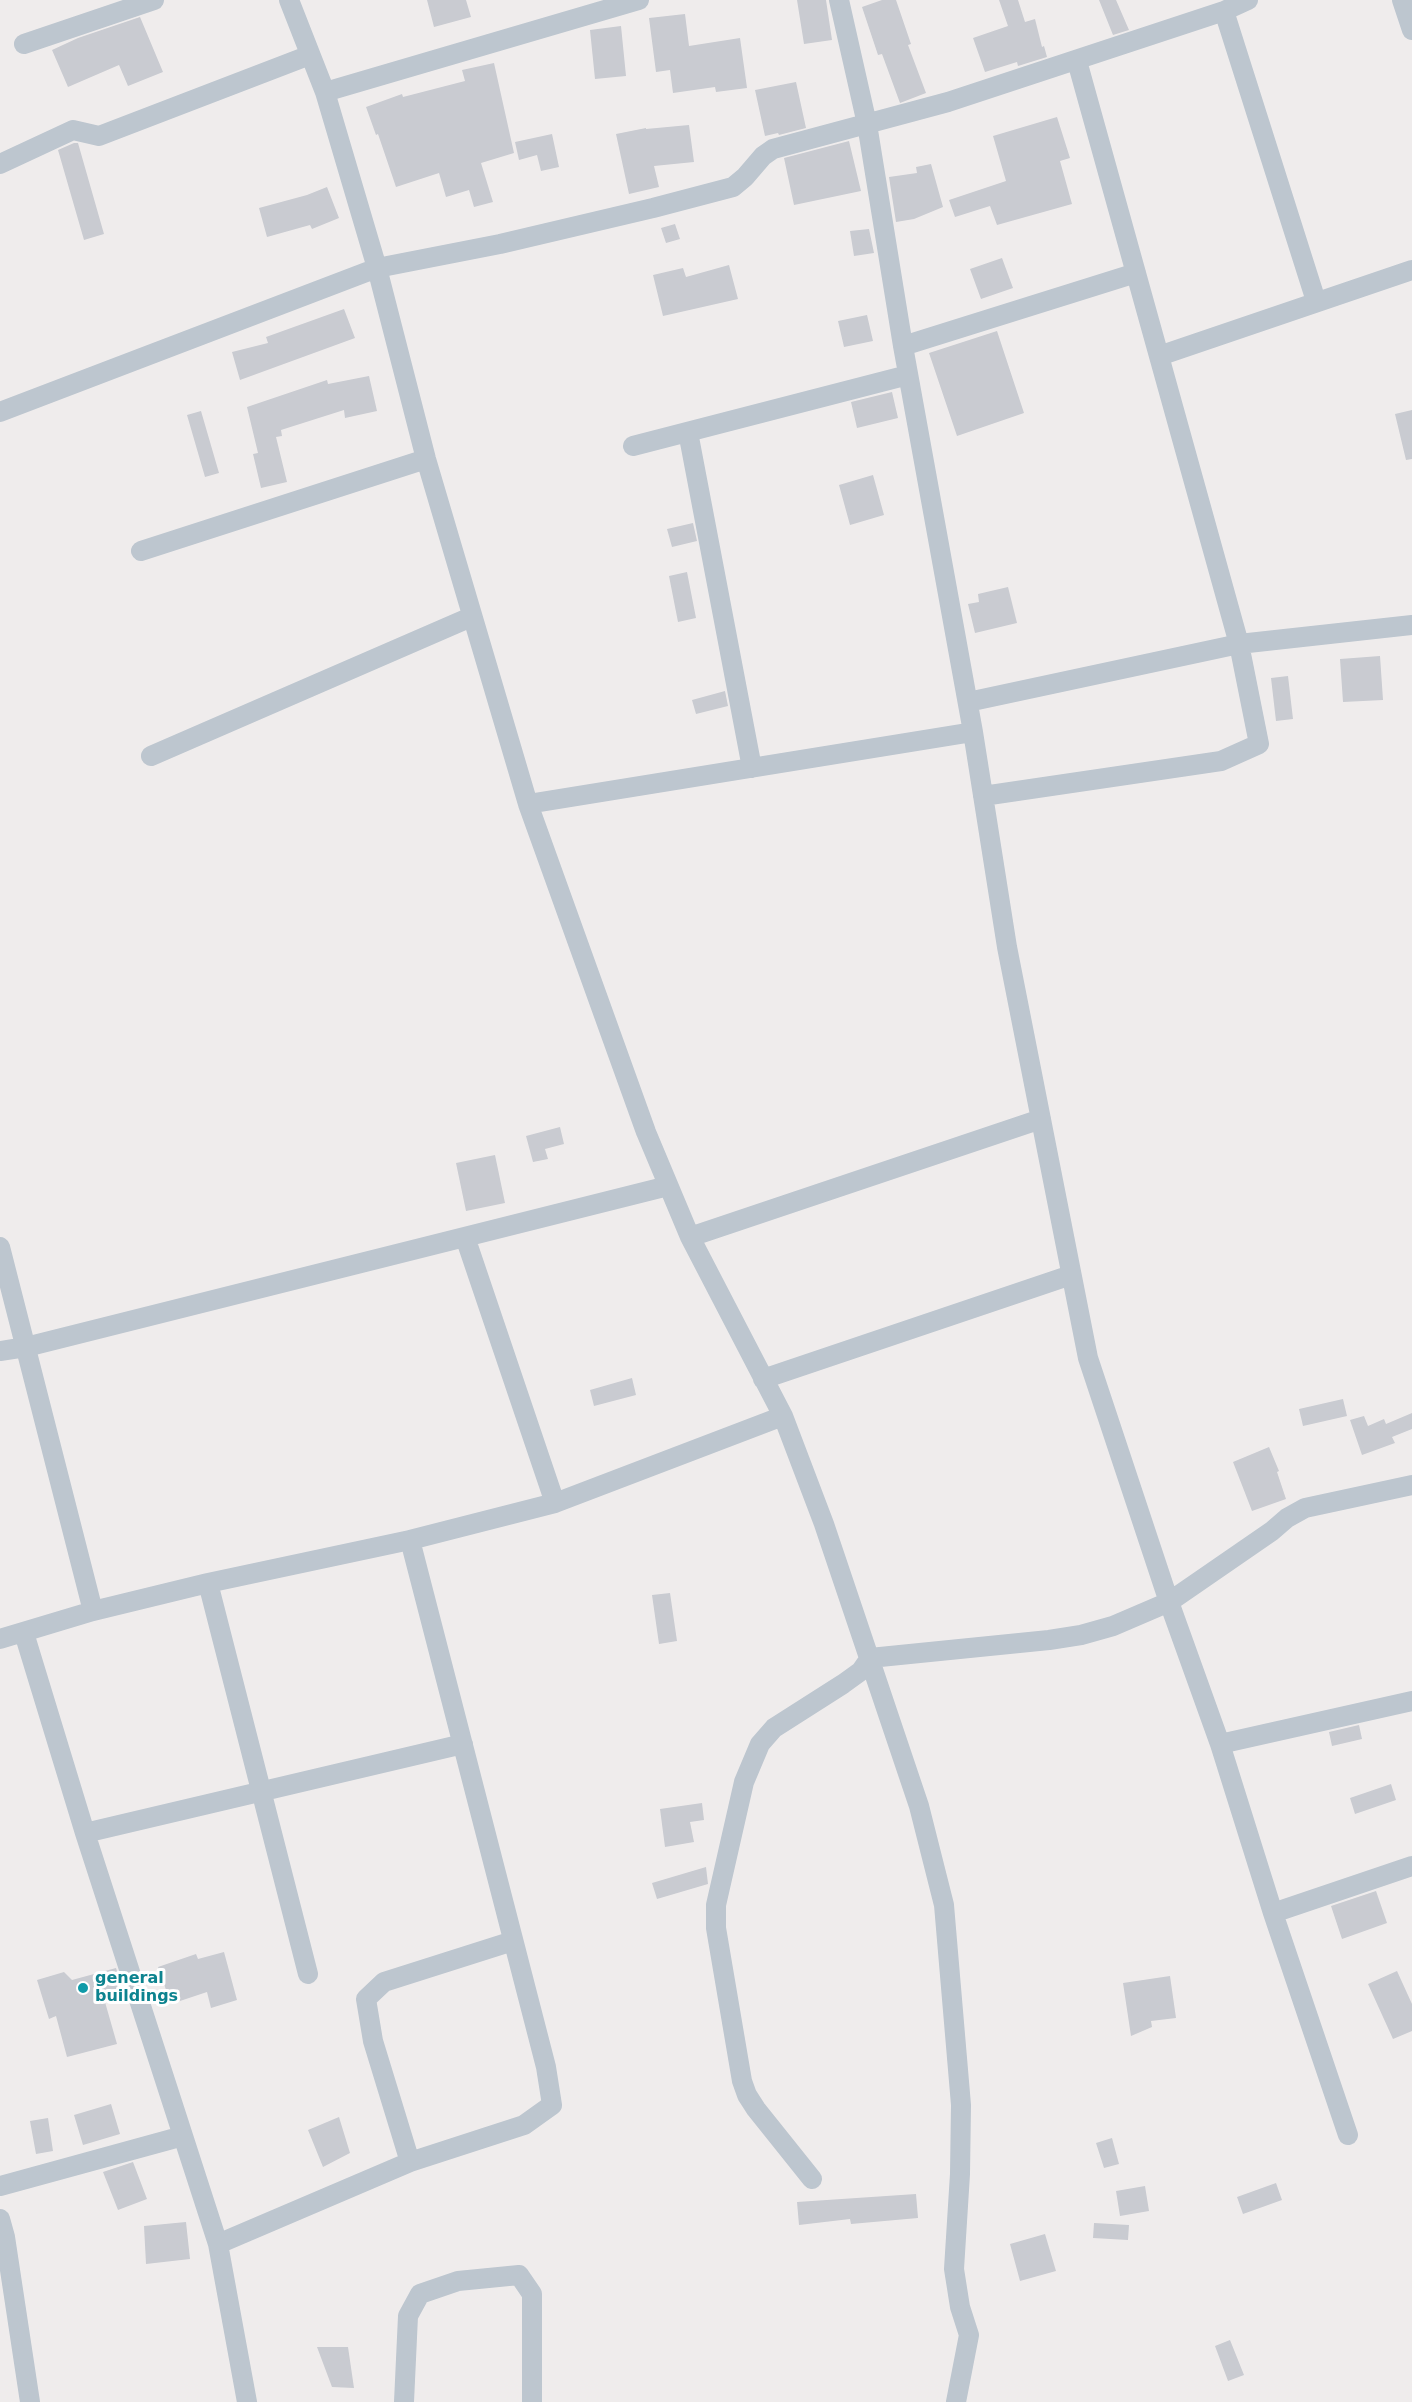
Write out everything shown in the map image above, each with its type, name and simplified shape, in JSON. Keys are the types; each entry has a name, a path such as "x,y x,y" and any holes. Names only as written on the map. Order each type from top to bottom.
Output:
{"street":[{"path":"24,44 154,0"},
{"path":"289,0 325,92 377,268 426,459 471,617 528,804 646,1132 668,1186 690,1237 783,1416 824,1524 919,1806 944,1905 961,2105 960,2174 954,2269 960,2307 969,2336 956,2402"},
{"path":"325,92 639,0"},
{"path":"839,0 867,124 908,375 968,702 1007,947 1088,1358 1169,1602 1220,1744 1273,1913 1348,2135"},
{"path":"0,412 377,268 500,244 733,187 772,149 948,102 1077,61 1224,11 1248,0"},
{"path":"1402,0 1412,30"},
{"path":"1224,11 1316,301"},
{"path":"0,164 74,130 99,136 310,55"},
{"path":"983,796 1221,761 1259,744 1239,644 1077,61"},
{"path":"1159,356 1412,270"},
{"path":"903,346 1136,273"},
{"path":"633,446 908,375"},
{"path":"688,432 752,768"},
{"path":"141,551 426,459"},
{"path":"151,756 471,617"},
{"path":"968,702 1239,644 1412,625"},
{"path":"528,804 973,732"},
{"path":"690,1237 1041,1119"},
{"path":"0,1351 26,1347 668,1186"},
{"path":"465,1237 555,1503"},
{"path":"0,1247 93,1611"},
{"path":"763,1379 1071,1275"},
{"path":"0,1639 93,1611 208,1583 410,1540 555,1503 783,1416"},
{"path":"813,2179 756,2109 745,2088 716,1928 716,1905 744,1782 760,1744 774,1728 861,1671 870,1658 1049,1640 1081,1635 1113,1626 1169,1602 1272,1531 1287,1518 1305,1508 1412,1485"},
{"path":"218,2244 410,2162 524,2125 552,2105 546,2067 410,1540"},
{"path":"208,1583 308,1974"},
{"path":"24,1633 85,1833 218,2244 247,2402"},
{"path":"1220,1744 1412,1701"},
{"path":"85,1833 463,1744"},
{"path":"1273,1913 1412,1866"},
{"path":"410,2162 373,2041 366,1999 384,1982 513,1941"},
{"path":"0,2186 183,2136"},
{"path":"0,2219 5,2237 30,2402"},
{"path":"404,2402 408,2316 420,2294 458,2282 519,2275 532,2294 532,2402"}],"building":[{"path":"427,0 466,0 471,17 434,27"},
{"path":"797,0 826,0 832,40 804,44"},
{"path":"882,0 896,0 911,44 908,45 926,93 900,103 882,54 878,55 862,7"},
{"path":"999,0 1018,0 1025,22 1035,19 1047,57 1018,66 1017,62 985,72 973,38 1008,26"},
{"path":"1099,0 1116,0 1129,30 1113,35"},
{"path":"685,14 689,46 740,38 747,88 716,92 715,87 673,93 670,70 656,72 649,18"},
{"path":"140,17 163,72 128,86 119,65 68,87 52,50 78,38"},
{"path":"621,26 626,76 595,79 590,30"},
{"path":"494,63 514,153 481,163 493,202 474,207 469,190 446,197 439,173 396,187 366,107 402,94 403,97 465,81 462,70"},
{"path":"796,82 806,128 765,136 755,90"},
{"path":"1057,117 1070,158 1060,161 1072,204 997,225 990,206 955,217 949,200 1006,181 993,136"},
{"path":"689,125 694,162 654,166 659,187 629,194 616,134 646,128"},
{"path":"552,134 559,167 541,171 537,155 519,160 515,142"},
{"path":"849,141 861,191 794,205 784,158"},
{"path":"78,143 104,234 84,240 58,150"},
{"path":"931,164 943,207 914,219 896,222 889,177 917,173 916,167"},
{"path":"327,187 339,218 312,229 310,225 267,237 259,208"},
{"path":"675,224 680,239 666,243 661,228"},
{"path":"869,229 874,253 854,256 850,231"},
{"path":"1002,258 1013,288 981,299 970,269"},
{"path":"729,265 738,299 663,316 653,275 683,268 686,277"},
{"path":"344,309 355,338 240,380 232,352 268,343 266,337"},
{"path":"867,315 873,341 844,347 838,321"},
{"path":"997,331 1024,413 957,436 929,353"},
{"path":"369,376 377,411 345,418 344,410 281,430 282,436 276,437 287,482 261,488 253,454 258,453 247,407 327,380 328,384"},
{"path":"892,392 898,418 857,428 851,402"},
{"path":"1412,410 1412,459 1406,460 1395,414"},
{"path":"201,411 219,473 205,477 187,415"},
{"path":"873,475 884,515 850,525 839,485"},
{"path":"693,523 697,541 672,547 667,529"},
{"path":"687,572 696,618 678,622 669,576"},
{"path":"1008,587 1017,623 975,633 968,604 979,602 978,594"},
{"path":"1380,656 1383,700 1343,702 1340,659"},
{"path":"1288,676 1293,719 1276,721 1271,678"},
{"path":"725,691 728,706 696,714 692,700"},
{"path":"560,1127 564,1144 545,1149 548,1159 533,1162 526,1136"},
{"path":"495,1155 505,1203 466,1211 456,1163"},
{"path":"632,1378 636,1395 594,1406 590,1390"},
{"path":"1343,1399 1347,1416 1303,1426 1299,1409"},
{"path":"1412,1413 1412,1429 1392,1437 1395,1443 1362,1455 1350,1420 1364,1416 1368,1426 1384,1419 1386,1424"},
{"path":"1269,1447 1279,1471 1277,1472 1286,1499 1252,1511 1233,1462"},
{"path":"670,1593 677,1641 659,1644 652,1595"},
{"path":"1359,1725 1362,1739 1332,1746 1329,1732"},
{"path":"1391,1784 1396,1800 1355,1814 1350,1798"},
{"path":"702,1803 704,1820 690,1822 694,1842 665,1847 660,1809"},
{"path":"706,1867 708,1884 657,1899 652,1883"},
{"path":"1376,1891 1387,1923 1342,1939 1331,1906"},
{"path":"224,1952 237,2000 211,2008 207,1992 171,2004 158,1967 196,1954 198,1959"},
{"path":"116,1968 125,1996 105,2002 117,2044 67,2057 56,2016 49,2019 37,1980 64,1972 72,1980"},
{"path":"1397,1971 1412,2004 1412,2031 1393,2039 1368,1984"},
{"path":"1170,1976 1176,2018 1151,2021 1152,2027 1131,2036 1123,1983"},
{"path":"111,2104 120,2134 83,2145 74,2115"},
{"path":"339,2117 350,2153 323,2167 308,2130"},
{"path":"48,2118 53,2151 36,2154 30,2121"},
{"path":"1112,2138 1119,2164 1104,2168 1096,2143"},
{"path":"133,2162 147,2199 118,2210 103,2172"},
{"path":"1276,2183 1282,2200 1243,2214 1237,2197"},
{"path":"1145,2186 1149,2211 1120,2216 1116,2191"},
{"path":"916,2194 918,2218 851,2224 850,2219 799,2225 797,2202"},
{"path":"186,2222 190,2259 146,2264 144,2226"},
{"path":"1094,2223 1129,2225 1128,2240 1093,2238"},
{"path":"1045,2234 1056,2271 1020,2281 1010,2244"},
{"path":"1230,2340 1244,2375 1228,2381 1215,2346"},
{"path":"317,2347 348,2347 354,2388 332,2387"}],"place":[{"name":"general buildings","path":"83,1988"}]}
